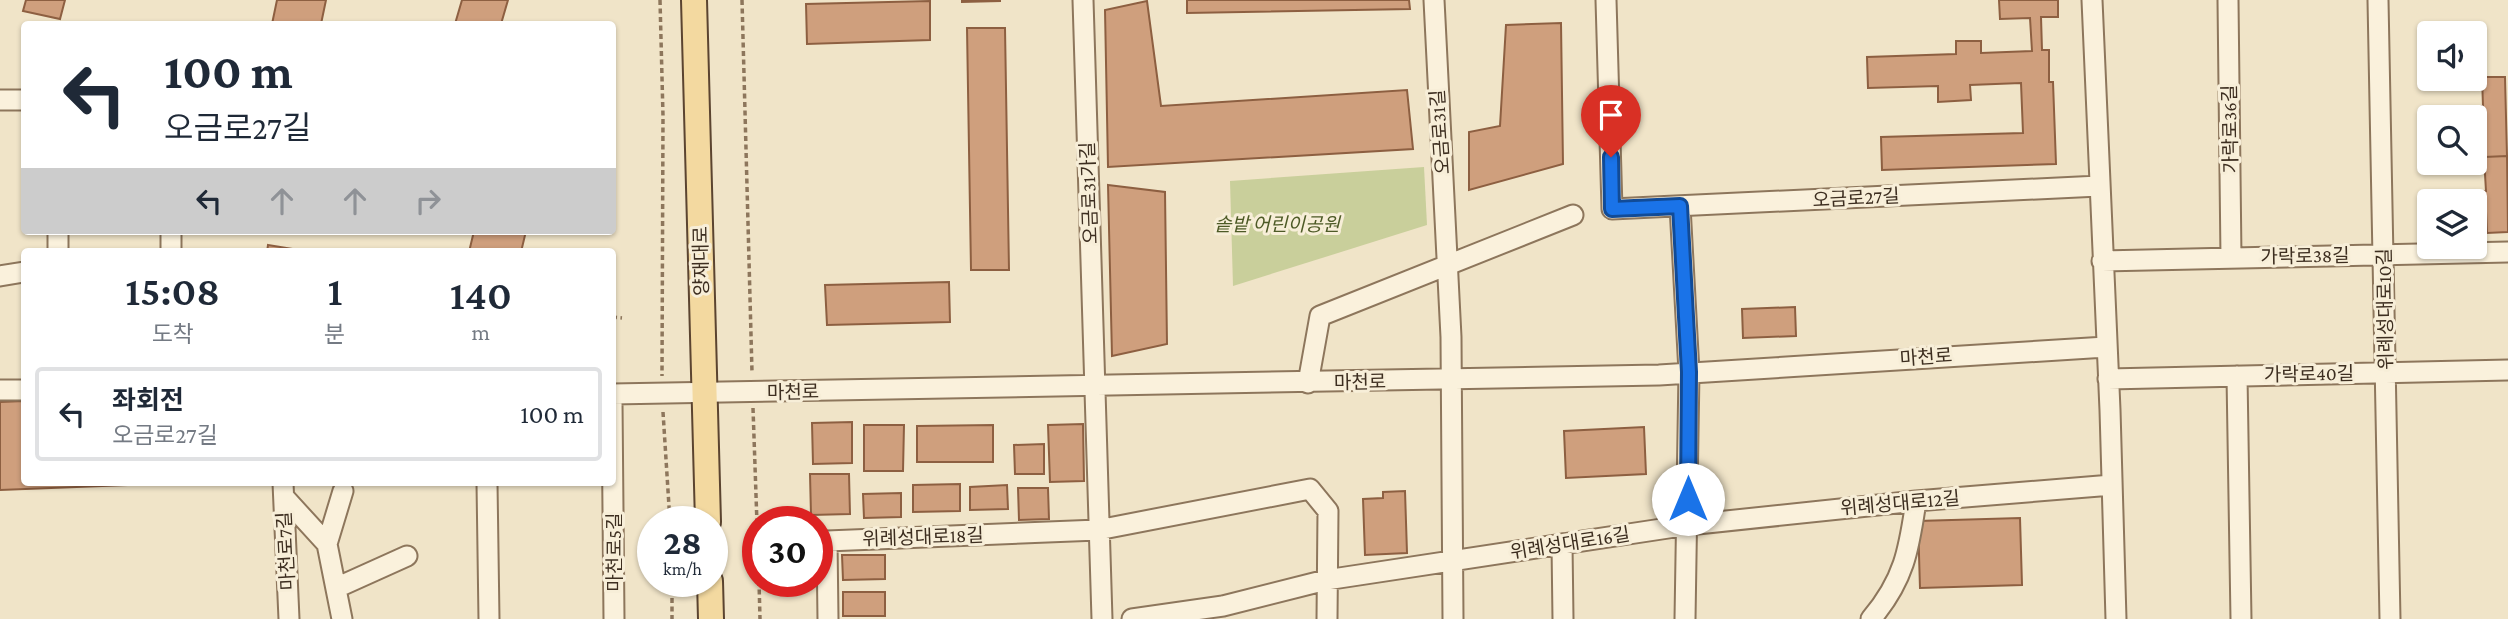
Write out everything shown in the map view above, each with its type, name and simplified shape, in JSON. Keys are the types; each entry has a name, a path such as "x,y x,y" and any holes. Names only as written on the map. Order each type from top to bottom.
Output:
{"main road":[{"name":"양재대로","path":"694,0 708,506"},
{"path":"711,597 712,619"}],"street":[{"name":"오금로31가길","path":"1083,0 1094,387"},
{"name":"오금로31길","path":"1434,0 1448,264 1450,381"},
{"name":"오금로27길","path":"1606,0 1612,209 2099,186"},
{"path":"2092,0 2116,619"},
{"name":"가락로36길","path":"2228,0 2231,258"},
{"name":"위례성대로10길","path":"2378,0 2390,619"},
{"path":"0,100 21,100"},
{"path":"1680,206 1689,372 1685,619"},
{"path":"1308,383 1321,316 1573,215"},
{"name":"가락로38길","path":"2102,261 2508,252"},
{"path":"0,276 21,272"},
{"name":"마천로","path":"616,394 1450,381 1689,372 2106,347"},
{"name":"가락로40길","path":"2108,379 2508,370"},
{"name":"가락로40길","path":"2237,376 2241,619"},
{"path":"1450,381 1453,619"},
{"path":"1094,387 1102,619"},
{"path":"0,390 21,390"},
{"name":"위례성대로12길","path":"1688,525 1916,501 2112,485"},
{"path":"487,486 489,619"},
{"name":"마천로5길","path":"613,486 614,619"},
{"name":"위례성대로18길","path":"828,619 827,541 1098,530 1310,489 1328,511 1326,580"},
{"path":"284,490 327,544 342,619"},
{"name":"마천로7길","path":"284,490 289,619"},
{"path":"327,544 343,491"},
{"path":"1871,619 1885,603 1907,560 1916,501"},
{"name":"위례성대로16길","path":"1452,561 1688,525"},
{"path":"1562,544 1563,619"},
{"path":"336,588 407,556"},
{"path":"1132,619 1210,613 1326,580 1452,561"},
{"path":"1326,580 1327,619"}],"path":[{"path":"660,0 663,116 662,394 669,506"},
{"path":"742,0 757,506"},
{"path":"616,317 622,318"},
{"path":"672,597 672,619"},
{"path":"759,597 760,619"}],"green space":[{"name":"솥밭 어린이공원","path":"1424,167 1427,225 1233,286 1230,181"}],"building":[{"path":"26,0 65,0 60,19 23,11"},
{"path":"277,0 326,0 322,21 273,21"},
{"path":"462,0 508,0 502,21 456,21"},
{"path":"1000,0 1000,1 962,2"},
{"path":"1187,0 1409,0 1410,9 1187,13"},
{"path":"1999,0 2058,0 2058,17 2041,17 2042,50 2049,50 2049,82 2053,82 2056,164 1882,170 1881,137 2023,133 2021,83 1970,85 1971,100 1938,102 1938,86 1868,88 1867,57 1956,54 1956,41 1981,41 1981,53 2032,51 2030,18 2000,19"},
{"path":"930,1 930,40 807,44 806,4"},
{"path":"1147,1 1161,106 1407,90 1413,149 1108,167 1105,10"},
{"path":"1561,23 1563,164 1469,190 1469,132 1500,126 1506,25"},
{"path":"967,28 1005,28 1009,270 971,270"},
{"path":"2487,77 2505,77 2507,156 2487,157 2487,105 2483,105 2482,91 2487,91"},
{"path":"2507,156 2508,232 2487,233 2487,157"},
{"path":"1108,185 1165,192 1167,344 1112,356"},
{"path":"473,235 525,235 522,248 470,248"},
{"path":"949,282 950,322 827,325 825,285"},
{"path":"1795,307 1796,336 1743,338 1742,309"},
{"path":"21,401 21,486 102,486 0,490 0,402"},
{"path":"852,422 852,463 813,464 812,423"},
{"path":"1083,424 1084,481 1050,482 1048,425"},
{"path":"864,425 904,425 903,471 864,471"},
{"path":"993,425 993,462 917,462 917,426"},
{"path":"1644,427 1646,474 1566,478 1564,431"},
{"path":"1044,444 1044,474 1015,474 1014,445"},
{"path":"810,474 849,474 850,514 833,514 833,506 811,506"},
{"path":"960,484 960,511 913,512 913,485"},
{"path":"1007,485 1008,509 970,510 970,487"},
{"path":"1018,488 1048,488 1049,519 1019,520"},
{"path":"1405,491 1407,553 1365,555 1363,499 1383,498 1383,492"},
{"path":"901,493 901,517 864,518 863,494"},
{"path":"2020,518 2022,585 1920,588 1918,521"},
{"path":"842,555 885,555 885,579 843,580"},
{"path":"843,592 885,592 885,616 843,616"}],"route":[{"path":"1611,157 1612,209 1680,206 1689,372 1688,499"}]}
